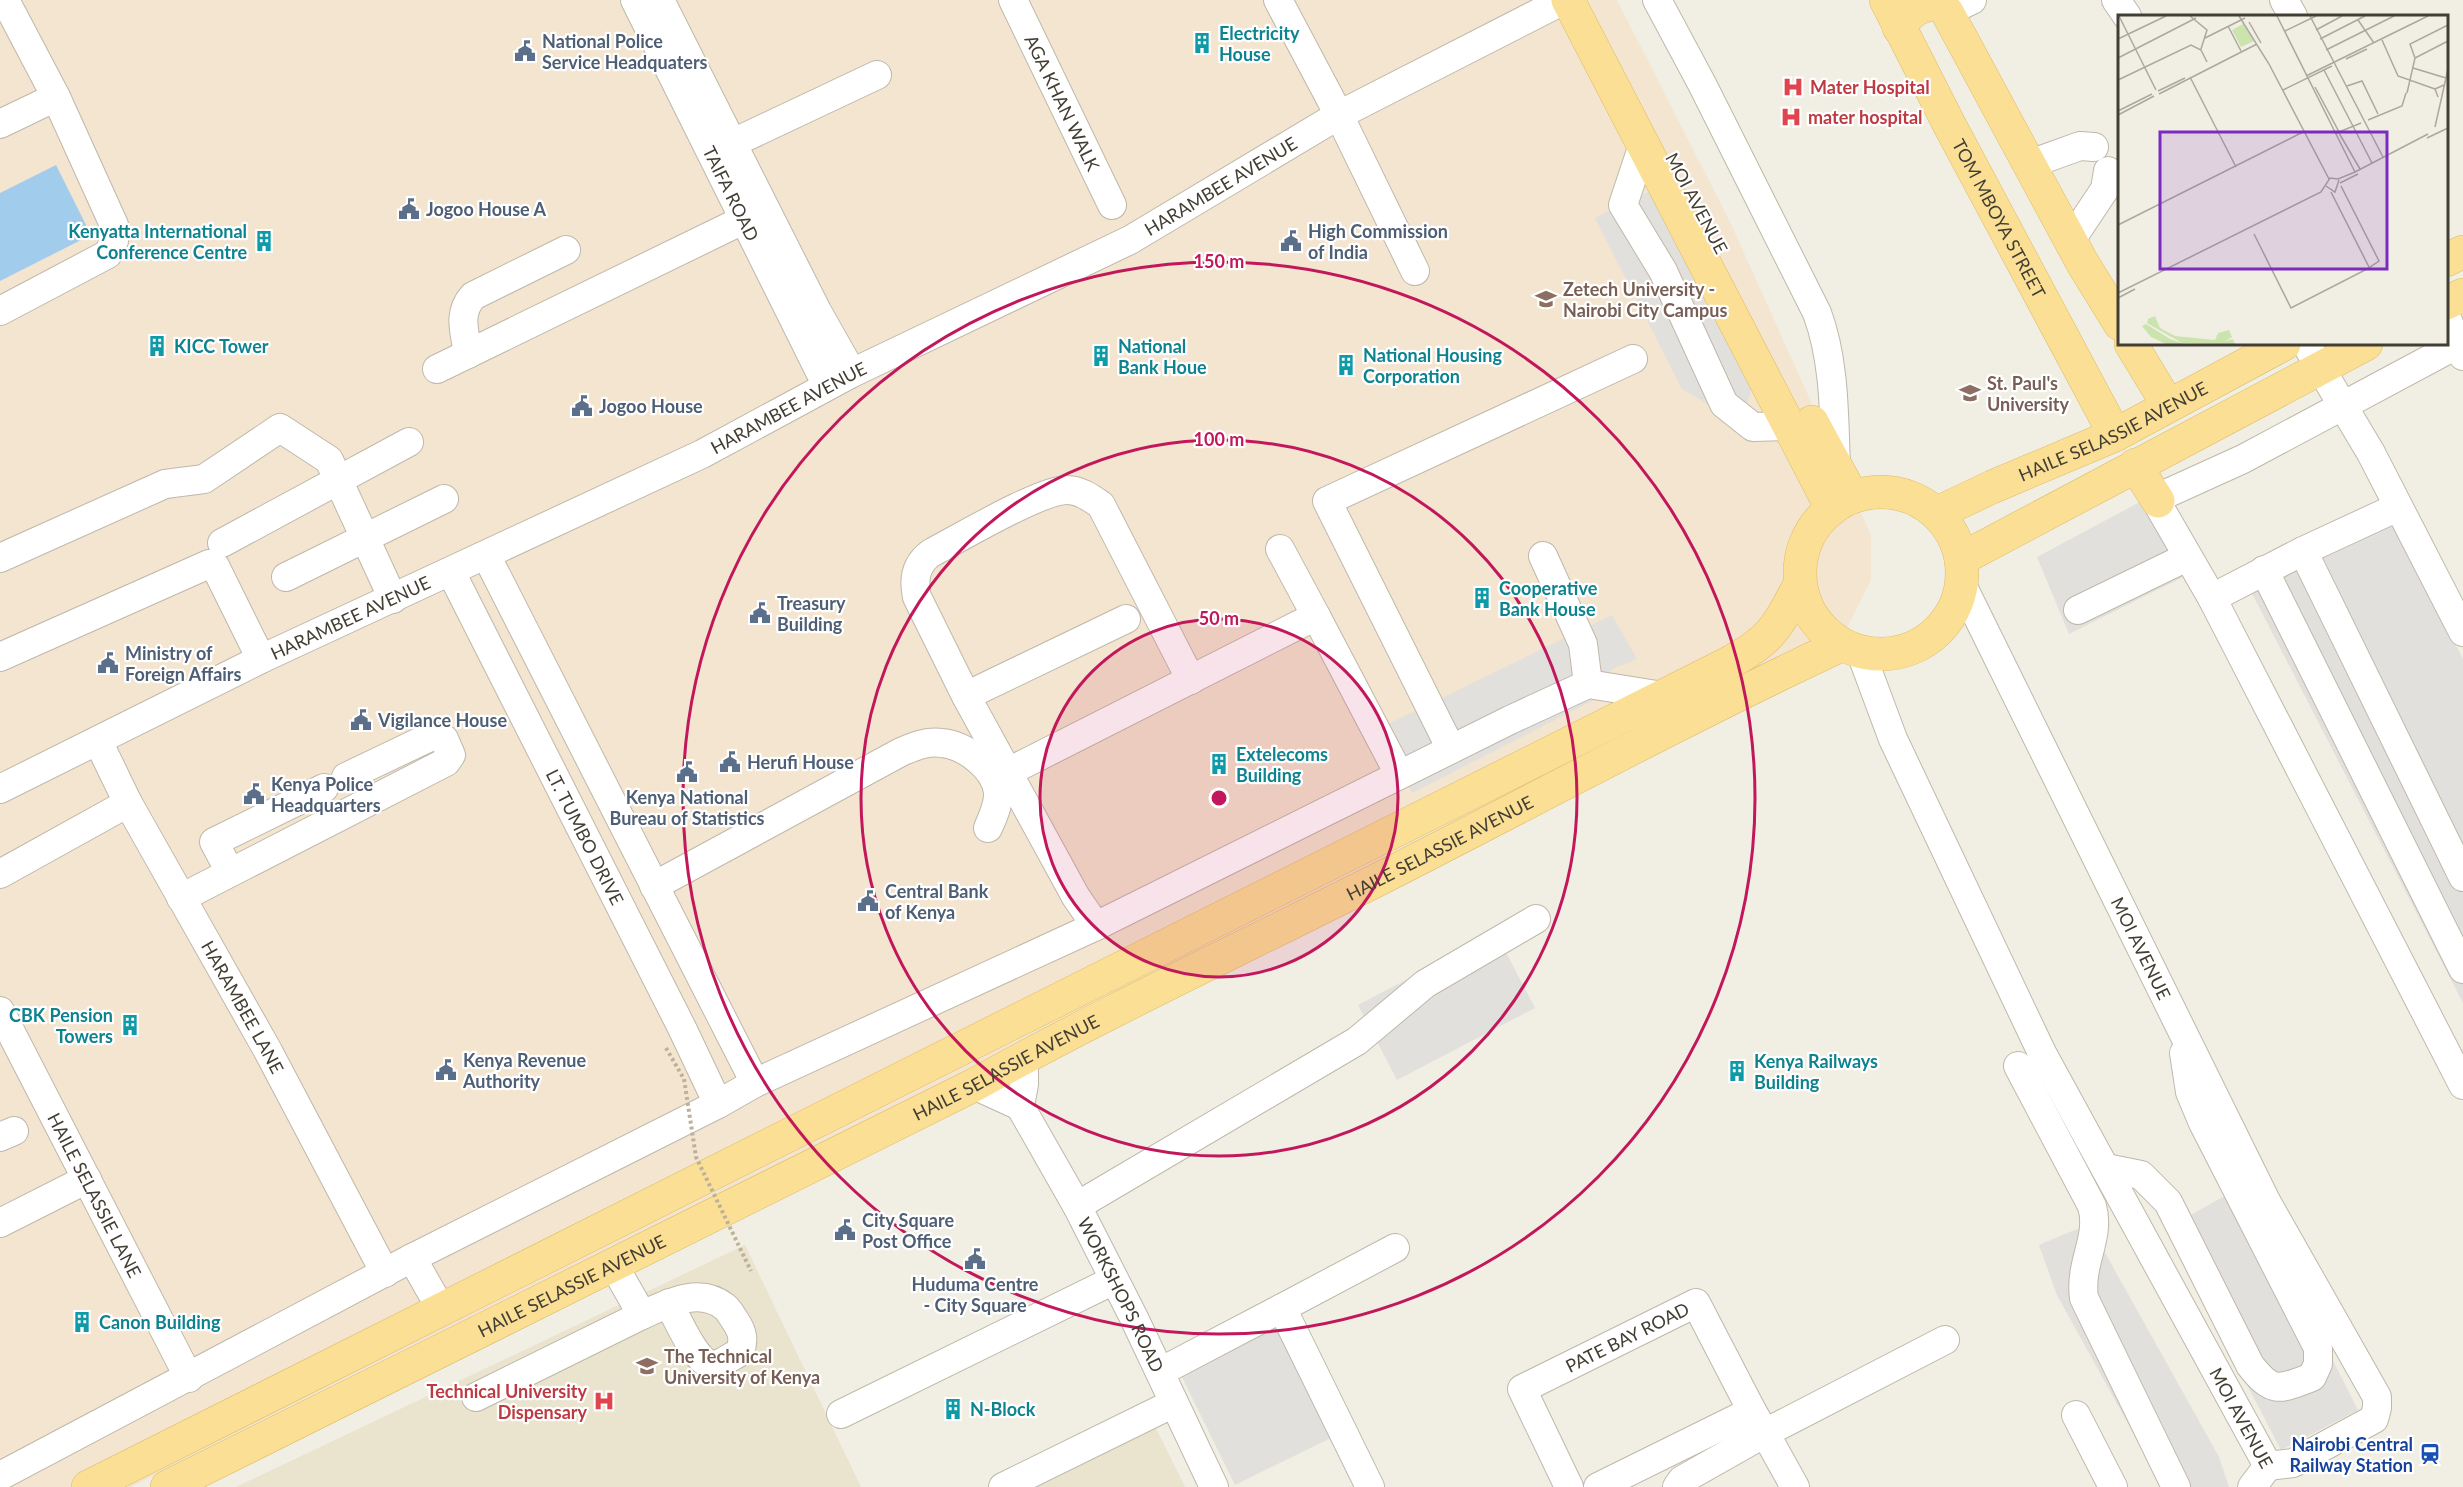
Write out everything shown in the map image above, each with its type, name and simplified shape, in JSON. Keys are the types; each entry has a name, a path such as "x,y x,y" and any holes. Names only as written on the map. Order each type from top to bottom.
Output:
{"main road":[{"name":"MOI AVENUE","path":"1566,0 1789,426 1842,503"},
{"name":"MOI AVENUE","path":"1593,0 1652,118 1836,468 1842,503"},
{"path":"1892,14 1906,17 1919,6 1950,4 1968,49 2070,240 2118,321"},
{"name":"TOM MBOYA STREET","path":"1892,14 2115,435"},
{"path":"1922,70 1936,71 1956,67 1963,62 1968,49"},
{"path":"2448,259 2463,252"},
{"path":"2448,302 2463,295"},
{"path":"2132,345 2168,405"},
{"name":"HAILE SELASSIE AVENUE","path":"1937,513 2115,435 2282,345"},
{"path":"1842,503 1869,492 1893,492 1916,499 1937,513 1953,534 1962,572 2313,355 2361,345"},
{"path":"2135,465 2158,501"},
{"name":"HAILE SELASSIE AVENUE","path":"1842,503 1823,514 1807,537 1799,563 1799,586 1810,611 1826,632 1851,649 1884,655 1906,651 1926,641 1944,626 1956,606 1962,572"},
{"name":"HAILE SELASSIE AVENUE","path":"88,1487 1754,650 1773,632 1799,586"},
{"name":"HAILE SELASSIE AVENUE","path":"177,1485 974,1084 1740,694 1851,649"}],"street":[{"path":"0,311 108,254 114,241 114,225 56,98 5,0"},
{"name":"TAIFA ROAD","path":"635,0 852,373"},
{"name":"TAIFA ROAD","path":"660,0 722,148 745,219 827,386"},
{"name":"AGA KHAN WALK","path":"1013,0 1112,205"},
{"path":"1278,0 1338,115 1414,271"},
{"name":"HARAMBEE AVENUE","path":"0,789 261,659 702,454 852,373 1130,240 1338,115 1566,0"},
{"name":"MOI AVENUE","path":"1657,0 1702,84 1821,323 1833,399 1836,468"},
{"path":"2116,0 2126,15"},
{"path":"2284,0 2292,15"},
{"path":"722,148 877,75"},
{"path":"0,124 56,98"},
{"name":"MOI AVENUE","path":"1643,145 1623,205 1663,271 1724,404 1753,427 1789,426"},
{"path":"2030,164 2080,146 2101,159 2105,189 2070,240"},
{"path":"436,369 745,219"},
{"path":"468,354 462,313 464,305 473,296 566,250"},
{"path":"2448,321 2461,351 2447,350 2243,459 2168,493 2158,501 2187,557 2212,598 2463,1085"},
{"path":"2313,355 2371,453 2463,632"},
{"path":"1451,749 1327,501 1634,359"},
{"path":"0,558 165,484 204,479 280,428 329,460 393,599"},
{"path":"222,543 410,442"},
{"path":"1096,926 1076,897 966,696 917,597 915,588 917,569 922,560 931,553 1047,493 1068,490 1087,495 1101,505 1191,680"},
{"path":"286,577 444,499"},
{"path":"2212,598 2302,551 2398,507"},
{"path":"1280,549 1399,774"},
{"path":"2302,551 2463,877"},
{"path":"486,555 755,1083"},
{"path":"1543,556 1583,644 1588,684"},
{"path":"2078,610 2187,557"},
{"path":"0,657 209,564 215,566 261,659"},
{"path":"2264,570 2463,969"},
{"name":"LT. TUMBO DRIVE","path":"451,572 682,1028 718,1104"},
{"name":"MOI AVENUE","path":"1851,649 2042,1053 2106,1168 2260,1476 2293,1463 2374,1419 2377,1397 2266,1201 1962,572"},
{"path":"1008,772 1316,616"},
{"path":"966,696 1126,619"},
{"path":"0,1476 412,1258 718,1104 755,1083 1096,926 1399,774 1588,684 1663,696"},
{"path":"181,898 446,762 451,755 444,739 432,736 214,842 230,872"},
{"name":"HARAMBEE LANE","path":"98,741 128,803 268,1051 385,1273"},
{"path":"654,886 902,752 929,743 951,745 973,756 986,768 995,782 998,796 988,828"},
{"path":"0,874 128,803"},
{"path":"577,822 612,804"},
{"path":"1077,1206 1357,1041 1425,984 1536,919"},
{"name":"HAILE SELASSIE LANE","path":"0,1011 189,1378"},
{"path":"2106,1168 2141,1175 2168,1202 2250,1365 2262,1381 2273,1387 2286,1387 2312,1377 2318,1364 2318,1348 2203,1123 2190,1092 2184,1063 2185,1036"},
{"path":"974,1084 1020,1106 1024,1084 1024,1057"},
{"path":"2018,1066 2092,1206 2096,1226 2083,1271 2084,1298 2176,1487"},
{"name":"WORKSHOPS ROAD","path":"1020,1106 1077,1206 1160,1372 1214,1487"},
{"path":"0,1223 87,1179"},
{"path":"1160,1372 1395,1248"},
{"path":"412,1258 441,1309"},
{"path":"613,1264 642,1315"},
{"path":"841,1414 1114,1280"},
{"path":"476,1397 669,1303"},
{"name":"PATE BAY ROAD","path":"1569,1487 1522,1389 1696,1303 1758,1422"},
{"path":"1282,1308 1370,1487"},
{"path":"1598,1487 1758,1422 1945,1340"},
{"path":"1012,1485 1174,1402"},
{"path":"2076,1415 2113,1487"},
{"path":"1677,1487 1682,1480 1758,1422"},
{"path":"1758,1422 1795,1487"}],"path":[{"path":"666,1048 684,1079 696,1157 751,1271"}],"shaded area":[{"path":"0,0 1617,0 1730,222 1871,535 1871,580 1848,626 1671,721 131,1487 0,1487"},
{"path":"1656,188 1754,380 1741,424 1682,389 1595,218"},
{"path":"2151,496 2193,572 2069,634 2037,557"},
{"path":"2383,502 2463,659 2463,1003 2242,574"},
{"path":"1612,615 1637,659 1612,669 1594,700 1412,793 1378,729"},
{"path":"1496,933 1535,1008 1397,1080 1358,1005"},
{"path":"2244,1185 2358,1410 2281,1450 2166,1229"},
{"path":"2089,1224 2219,1457 2229,1487 2189,1487 2176,1484 2137,1440 2057,1295 2039,1245"},
{"name":"The Technical University of Kenya","path":"745,1245 861,1487 236,1487"},
{"path":"1276,1311 1337,1435 1235,1485 1174,1361"},
{"path":"1152,1420 1185,1487 1020,1487"}],"water":[{"path":"56,165 91,235 0,281 0,193"}],"place":[{"name":"Electricity House","path":"1202,43"},
{"name":"National Police Service Headquaters","path":"525,51"},
{"name":"Mater Hospital","path":"1793,87"},
{"name":"mater hospital","path":"1791,117"},
{"name":"Jogoo House A","path":"409,209"},
{"name":"Kenyatta International Conference Centre","path":"264,241"},
{"name":"High Commission of India","path":"1291,241"},
{"name":"Zetech University - Nairobi City Campus","path":"1546,299"},
{"name":"KICC Tower","path":"157,346"},
{"name":"National Bank Houe","path":"1101,356"},
{"name":"National Housing Corporation","path":"1346,365"},
{"name":"St. Paul's University","path":"1970,393"},
{"name":"Jogoo House","path":"582,406"},
{"name":"Cooperative Bank House","path":"1482,598"},
{"name":"Treasury Building","path":"760,613"},
{"name":"Ministry of Foreign Affairs","path":"108,663"},
{"name":"Vigilance House","path":"361,720"},
{"name":"Herufi House","path":"730,762"},
{"name":"Extelecoms Building","path":"1219,764"},
{"name":"Kenya National Bureau of Statistics","path":"687,772"},
{"name":"Kenya Police Headquarters","path":"254,794"},
{"name":"Central Bank of Kenya","path":"868,901"},
{"name":"CBK Pension Towers","path":"130,1025"},
{"name":"Kenya Revenue Authority","path":"446,1070"},
{"name":"Kenya Railways Building","path":"1737,1071"},
{"name":"City Square Post Office","path":"845,1230"},
{"name":"Huduma Centre - City Square","path":"975,1259"},
{"name":"Canon Building","path":"82,1322"},
{"name":"The Technical University of Kenya","path":"647,1366"},
{"name":"Technical University Dispensary","path":"604,1401"},
{"name":"N-Block","path":"953,1409"},
{"name":"Nairobi Central Railway Station","path":"2430,1454"}]}
